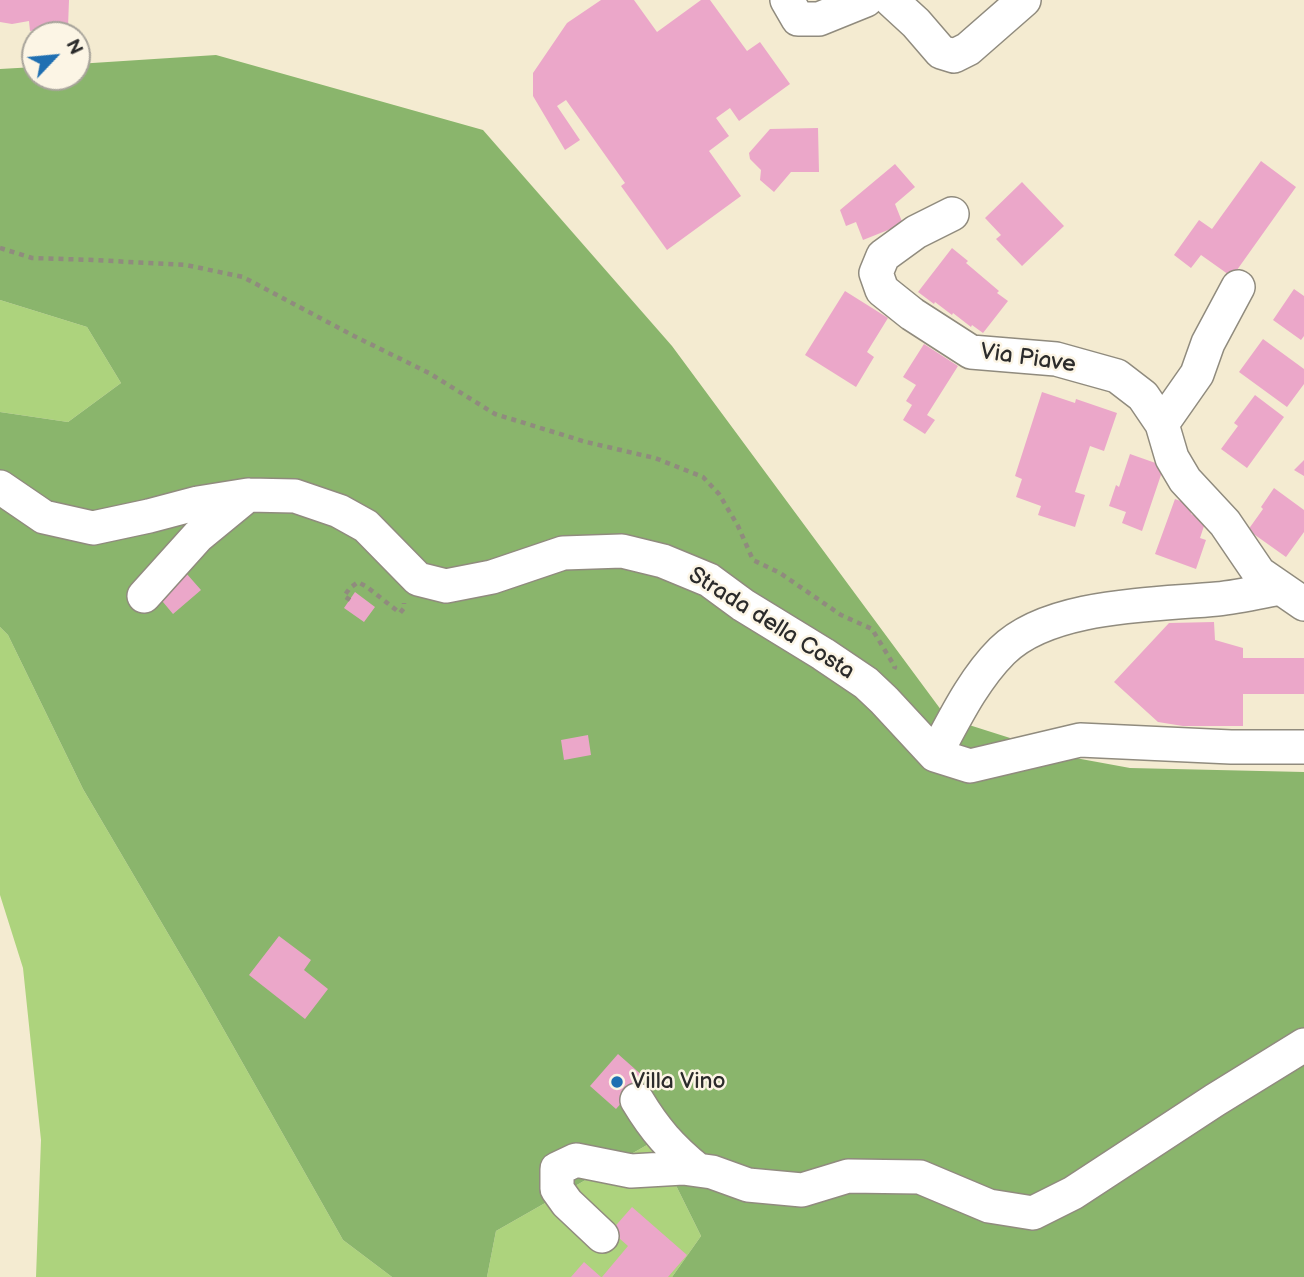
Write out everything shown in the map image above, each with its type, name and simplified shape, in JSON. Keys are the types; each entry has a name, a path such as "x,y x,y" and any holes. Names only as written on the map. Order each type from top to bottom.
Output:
{"street":[{"path":"787,0 797,19 818,19 866,0"},
{"path":"891,0 941,52 954,56 968,49 1024,0"},
{"name":"Via Piave","path":"952,214 916,232 883,256 876,272 882,290 912,314 971,352 1056,359 1117,376 1143,396 1162,424 1172,458 1185,480 1225,523 1259,573 1292,596"},
{"path":"1162,424 1197,374 1208,343 1238,287"},
{"name":"Strada della Costa","path":"0,487 44,517 93,528 198,503 248,495 295,496 339,511 366,526 418,579 446,586 492,577 563,553 622,551 663,561 709,580 743,605 823,654 866,683 935,755 970,766 1080,740 1231,747 1304,747"},
{"path":"144,596 198,536 248,495"},
{"path":"935,755 973,688 1002,651 1034,628 1073,615 1135,607 1292,596"},
{"path":"602,1236 567,1203 557,1189 557,1169 576,1160 631,1171 683,1168 712,1172 748,1185 802,1190 848,1176 920,1177 989,1206 1033,1213 1073,1193 1304,1045"},
{"path":"637,1100 653,1126 679,1155 698,1170"}],"path":[{"path":"0,248 33,258 186,265 243,277 429,373 495,414 575,439 664,461 702,477 719,494 738,526 753,560 780,573 841,615 872,629 895,667 884,700"},
{"path":"350,600 344,596 358,582 400,613 404,603"}],"green space":[{"path":"216,55 483,130 672,346 947,718 1070,757 1130,768 1304,772 1304,1277 672,1277 701,1236 654,1141 496,1231 487,1277 392,1277 343,1240 83,789 8,635 0,627 0,412 68,422 121,383 87,327 0,300 0,69 21,68 21,91 91,91 91,63"},
{"path":"0,300 87,327 121,383 68,422 0,412"},
{"path":"0,627 8,635 83,789 343,1240 392,1277 36,1277 41,1140 23,968 0,895"},
{"path":"654,1141 701,1236 672,1277 487,1277 496,1231"}],"building":[{"path":"0,0 69,0 68,21 21,21 12,24 0,22"},
{"path":"601,0 634,0 657,32 701,0 710,0 747,51 760,42 790,84 739,121 730,108 716,118 729,136 709,151 741,196 667,250 621,186 625,183 566,100 557,106 580,140 565,150 533,96 533,73 567,23"},
{"path":"818,128 819,172 791,172 774,192 760,180 761,170 750,159 749,153 770,129"},
{"path":"1261,161 1296,187 1232,277 1201,255 1191,268 1174,255 1199,220 1212,229"},
{"path":"895,164 915,187 895,204 903,224 863,240 856,222 846,226 840,210"},
{"path":"1022,182 1064,226 1022,266 996,239 1001,235 985,218"},
{"path":"952,248 1008,301 983,333 918,292"},
{"path":"1294,289 1304,296 1304,336 1301,340 1273,320"},
{"path":"845,291 888,318 867,352 874,357 856,387 805,355"},
{"path":"1263,339 1304,369 1304,384 1287,407 1239,372"},
{"path":"924,344 958,366 927,415 935,420 925,434 903,420 912,405 906,401 916,385 903,377"},
{"path":"1042,392 1075,403 1076,399 1117,413 1104,451 1090,446 1075,492 1085,495 1075,527 1038,515 1041,506 1016,497 1022,479 1015,476"},
{"path":"1255,395 1284,417 1247,468 1221,449 1238,426 1234,423"},
{"path":"1130,454 1164,466 1142,531 1122,523 1126,512 1109,506 1116,485 1119,487"},
{"path":"1304,460 1304,476 1294,470"},
{"path":"1274,488 1304,510 1304,532 1286,557 1248,530"},
{"path":"1175,499 1194,506 1191,514 1206,520 1200,538 1206,540 1196,569 1155,554"},
{"path":"186,573 201,590 173,614 158,596"},
{"path":"355,592 375,607 364,622 344,608"},
{"path":"1214,622 1215,640 1243,648 1243,658 1304,658 1304,694 1243,694 1243,726 1183,726 1158,722 1114,682 1169,623"},
{"path":"588,735 591,755 564,760 561,740"},
{"path":"279,936 311,960 304,970 328,989 305,1019 249,975"},
{"name":"Villa Vino","path":"618,1054 644,1077 616,1109 590,1086"},
{"path":"632,1207 687,1255 668,1277 602,1277 628,1246 611,1231"},
{"path":"584,1262 601,1277 571,1277"}],"place":[{"name":"Villa Vino","path":"617,1082"}]}
